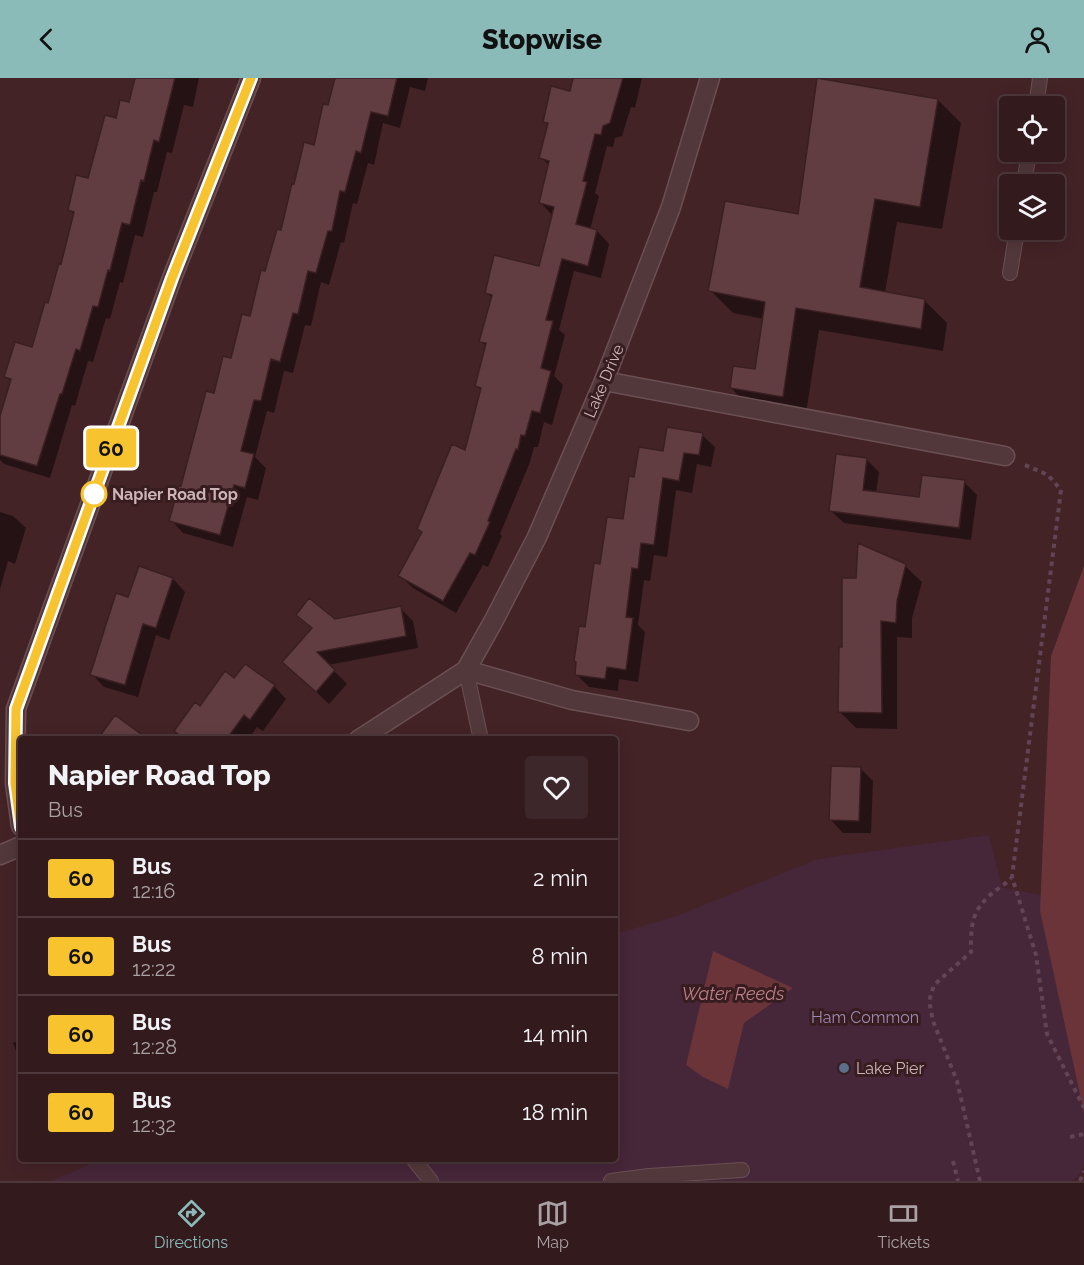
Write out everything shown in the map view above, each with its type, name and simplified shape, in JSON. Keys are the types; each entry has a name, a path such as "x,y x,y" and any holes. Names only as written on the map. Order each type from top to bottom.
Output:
{"street":[{"path":"18,804 15,783 16,709 172,278 251,78"},
{"name":"Lake Drive","path":"364,736 466,670 537,537 604,381 671,207 710,78"},
{"path":"604,381 1005,456"},
{"path":"466,670 572,700 689,721"},
{"path":"0,855 18,847"}],"lane":[{"path":"1038,96 1041,78"},
{"path":"1010,273 1015,240"},
{"path":"466,670 480,736"},
{"path":"416,1162 431,1181"},
{"path":"611,1181 649,1176 742,1170"}],"path":[{"path":"1005,456 1048,475 1061,490 1012,877 1036,955 1047,1034 1084,1108"},
{"path":"980,1181 957,1081 933,1021 929,1001 934,985 971,952 971,923 986,898 1012,877"},
{"path":"1070,1137 1084,1134"},
{"path":"953,1161 958,1181"},
{"path":"1080,1181 1084,1171"}],"green space":[{"name":"Ham Common","path":"989,835 1002,887 1071,902 1084,949 1084,1164 1080,1174 1072,1181 52,1181 95,1162 618,1162 618,933 674,917 818,859"}],"water":[{"path":"1084,566 1084,1113 1040,911 1051,656"},
{"name":"Water Reeds","path":"713,951 793,988 744,1023 728,1089 703,1077 686,1065"}],"building":[{"path":"135,78 175,78 159,142 154,140 130,225 122,223 98,307 93,306 80,351 76,349 37,466 0,455 0,416 11,379 4,377 15,342 32,347 45,302 48,303 59,263 61,264 74,212 68,210 76,175 88,178 105,115 116,118 120,100 129,102"},
{"path":"335,78 397,78 388,116 371,112 361,153 356,151 345,192 340,191 332,231 328,231 316,273 308,271 298,314 293,313 280,362 271,359 261,401 254,400 241,451 254,454 245,488 234,485 220,535 169,521 179,485 181,486 206,391 214,393 223,356 231,358 242,314 250,316 261,270 265,271 277,229 281,230 304,142 314,145 323,104 328,105"},
{"path":"573,78 623,78 610,123 603,126 601,135 595,134 583,181 587,182 576,224 597,230 588,266 562,259 546,320 553,321 541,368 551,371 540,413 532,411 525,436 521,435 518,450 516,449 488,521 490,522 475,555 470,553 443,601 398,576 422,532 417,529 452,444 465,450 481,388 475,386 486,343 479,342 492,295 485,293 494,255 539,266 554,207 539,203 549,161 539,158 548,123 543,122 551,86 570,91"},
{"path":"817,78 938,99 920,207 875,199 860,287 925,299 921,329 796,308 783,397 730,388 733,366 755,369 765,302 708,291 725,201 798,214"},
{"path":"667,427 703,433 699,455 684,453 679,481 663,478 654,545 641,543 638,569 632,568 626,617 633,618 626,670 607,667 605,679 575,675 576,662 574,661 579,626 585,627 594,563 600,564 607,517 623,519 629,476 634,477 639,447 663,451"},
{"path":"836,454 867,458 863,490 919,497 922,475 965,480 959,528 829,511"},
{"path":"858,543 906,564 897,601 896,623 881,621 882,713 838,712 839,647 842,647 842,578 856,578"},
{"path":"139,566 173,578 156,628 143,624 125,685 90,675 116,593 128,597"},
{"path":"309,598 335,619 401,606 406,636 317,652 335,670 316,692 282,662 312,628 296,615"},
{"path":"245,664 275,685 250,720 244,715 229,736 181,736 174,731 195,702 200,706 225,671 234,678"},
{"path":"115,715 144,736 100,736"},
{"path":"831,766 861,767 859,821 829,820"}],"bus line":[{"name":"60","path":"18,805 15,783 16,709 172,278 251,78"}],"place":[{"name":"Napier Road Top","path":"94,494"},
{"name":"Lake Pier","path":"844,1068"}]}
